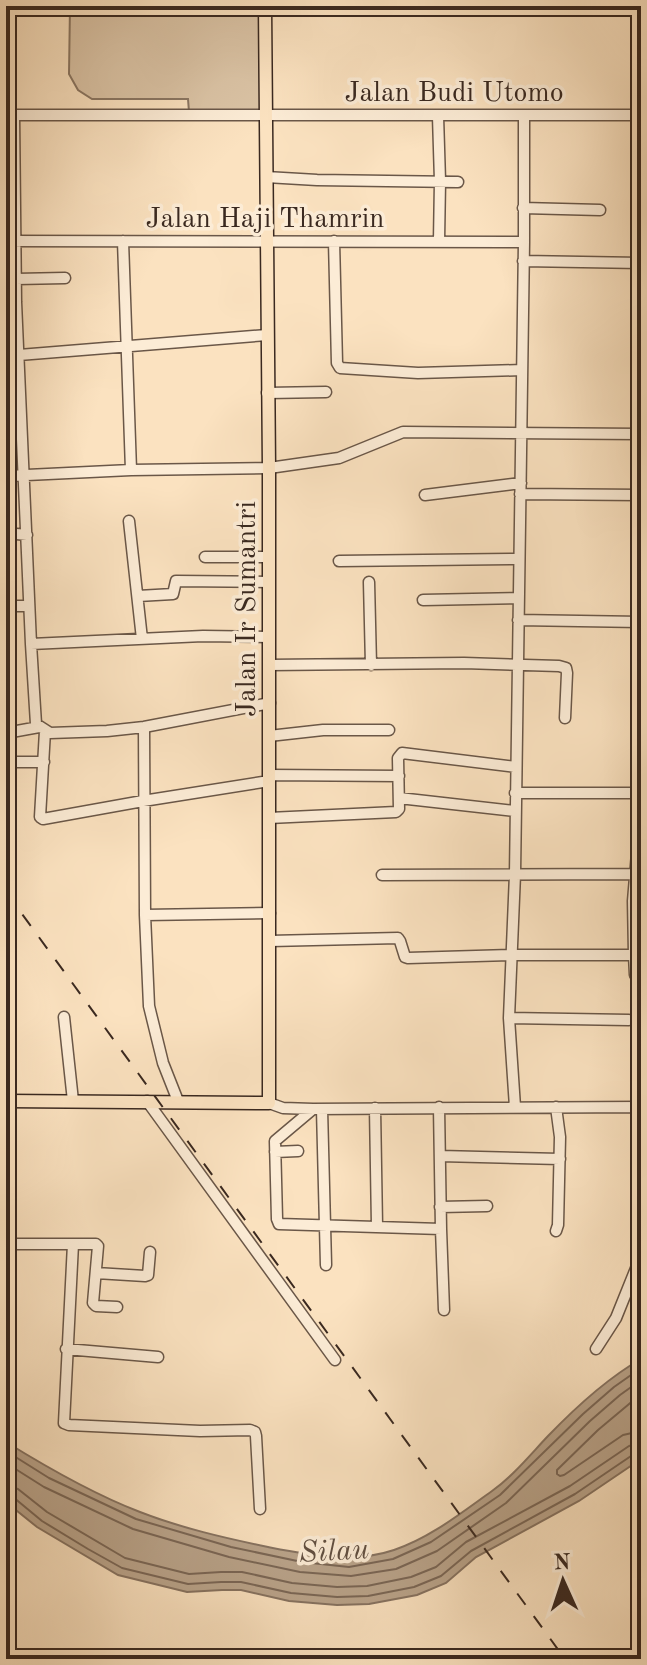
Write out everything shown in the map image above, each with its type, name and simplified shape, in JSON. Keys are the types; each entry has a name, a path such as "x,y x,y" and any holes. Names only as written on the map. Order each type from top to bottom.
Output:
{"main road":[{"name":"Jalan Ir Sumantri","path":"265,6 270,703 269,1103"},
{"path":"6,1101 269,1103"}],"street":[{"name":"Jalan Budi Utomo","path":"10,115 641,115"},
{"path":"10,115 10,241 16,279 11,303 19,355 35,718 42,729 44,762 40,817 43,819 269,778 399,776"},
{"path":"438,116 439,241"},
{"path":"515,1107 509,1018 515,874 524,116"},
{"path":"266,177 458,182"},
{"path":"523,208 600,210"},
{"name":"Jalan Haji Thamrin","path":"10,241 524,242"},
{"path":"123,241 131,470"},
{"path":"334,241 337,363 340,368 418,373 522,370"},
{"path":"523,261 641,263"},
{"path":"16,279 65,278"},
{"path":"19,355 267,335"},
{"path":"267,393 326,392"},
{"path":"6,476 269,468 339,458 403,432 641,434"},
{"path":"425,495 520,488 641,495"},
{"path":"129,521 142,639"},
{"path":"6,533 27,535"},
{"path":"205,557 269,557"},
{"path":"339,561 519,559"},
{"path":"138,596 173,594 176,581 269,582"},
{"path":"369,582 371,665"},
{"path":"423,600 518,598"},
{"path":"6,606 29,606"},
{"path":"518,620 641,622"},
{"path":"31,644 203,636 269,637"},
{"path":"269,665 559,666 566,668 567,673 565,718"},
{"path":"641,680 637,793 639,853 634,874 635,975 641,979"},
{"path":"6,733 42,729 58,733 144,727 270,703"},
{"path":"144,727 149,1006 163,1063 178,1101"},
{"path":"269,736 323,730 389,730"},
{"path":"269,818 396,812 399,809 398,758 402,753 516,767"},
{"path":"6,762 44,762"},
{"path":"515,793 637,793"},
{"path":"399,798 515,811"},
{"path":"382,875 634,874"},
{"path":"145,915 270,913"},
{"path":"270,941 398,938 406,958 634,955"},
{"path":"64,1017 73,1101"},
{"path":"509,1018 629,1020"},
{"path":"147,1101 335,1360"},
{"path":"269,1103 283,1108 318,1109 640,1107 641,1125"},
{"path":"439,1107 444,1310"},
{"path":"556,1107 560,1137 556,1231"},
{"path":"375,1108 377,1226"},
{"path":"318,1109 276,1139 277,1222 281,1225 441,1229"},
{"path":"318,1109 326,1265"},
{"path":"275,1152 298,1151"},
{"path":"440,1156 560,1159"},
{"path":"440,1207 487,1206"},
{"path":"6,1244 96,1244 93,1303 96,1306 117,1307"},
{"path":"73,1244 64,1423 255,1432 260,1509"},
{"path":"96,1273 148,1275 150,1252"},
{"path":"596,1349 616,1318 641,1256"},
{"path":"66,1349 158,1357"}],"shaded area":[{"path":"70,6 262,6 262,113 189,112 188,99 92,99 78,90 69,74"}],"water":[{"path":"641,1359 641,1459 579,1501 476,1557 446,1583 417,1595 369,1604 337,1605 289,1601 241,1590 187,1592 118,1575 37,1527 6,1502 6,1442 88,1489 171,1523 299,1553 331,1557 378,1554 407,1545 433,1532 492,1491 580,1405"}],"railway":[{"path":"6,892 565,1659"}],"water label":[{"name":"Silau","path":"334,1550"}]}
